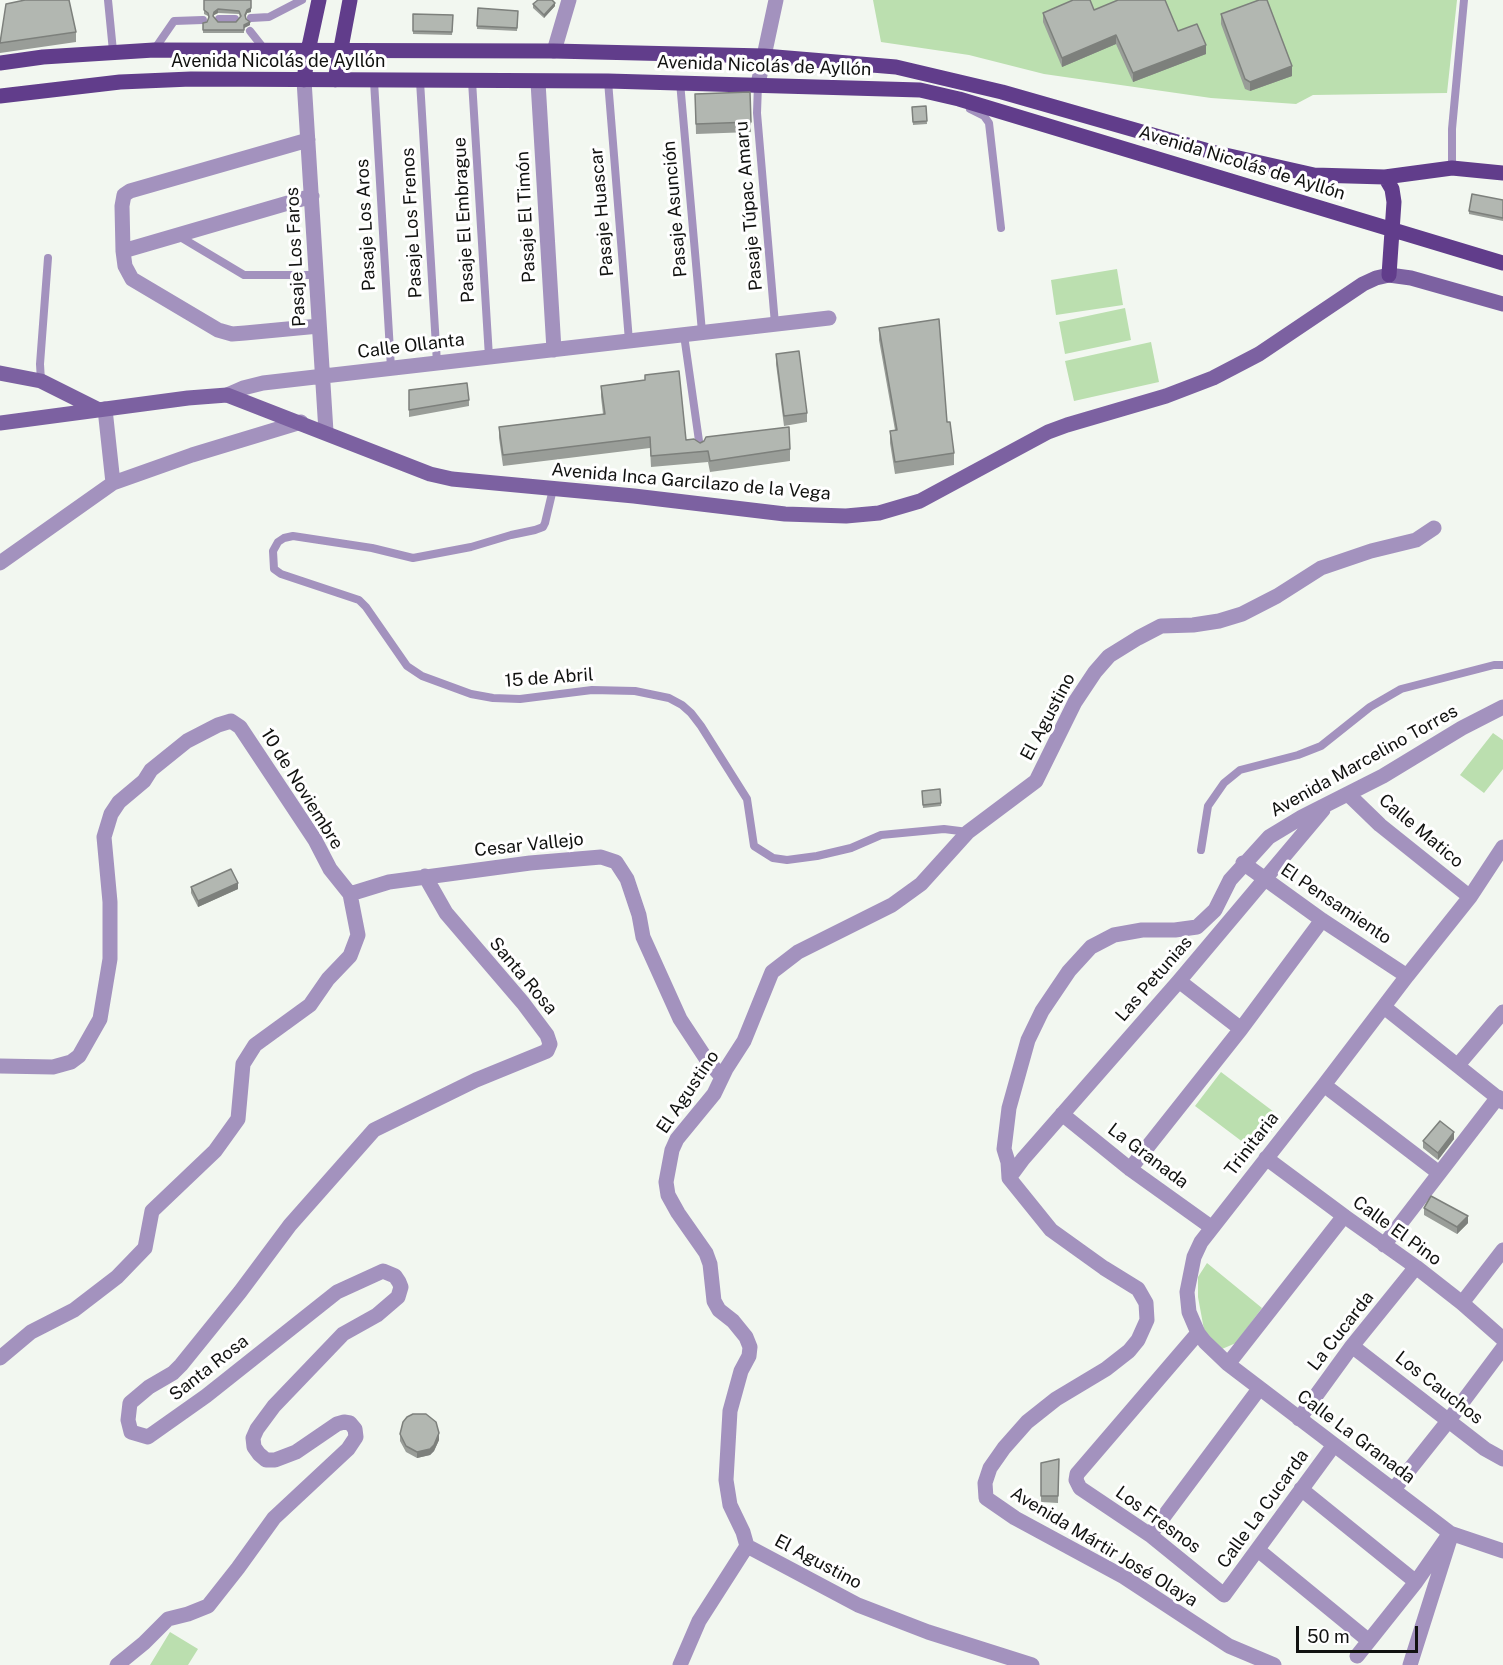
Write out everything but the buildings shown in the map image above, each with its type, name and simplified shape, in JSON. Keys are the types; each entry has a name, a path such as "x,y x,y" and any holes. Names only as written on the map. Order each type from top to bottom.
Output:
{"main road":[{"path":"304,80 319,0"},
{"path":"335,80 350,0"},
{"name":"Avenida Nicolás de Ayllón","path":"0,63 113,51 554,51 764,56 896,67 1002,93 1212,152 1314,175 1385,177 1452,168 1503,173"},
{"name":"Avenida Nicolás de Ayllón","path":"0,96 120,82 190,79 680,82 920,90 959,99 1503,263"},
{"path":"1385,177 1392,189 1395,202 1389,275"}],"street":[{"path":"554,51 569,0"},
{"path":"758,84 776,0"},
{"name":"Pasaje Los Faros","path":"304,80 326,432"},
{"name":"Pasaje El Timón","path":"538,82 554,350"},
{"path":"308,140 130,191 124,195 123,250 125,266 132,279 218,330 238,334 319,326"},
{"path":"123,250 312,196"},
{"path":"1389,275 1411,278 1503,304"},
{"name":"Avenida Inca Garcilazo de la Vega","path":"227,395 430,474 452,479 634,496 785,514 846,516 879,513 904,507 935,495 1048,432 1166,396 1213,378 1260,354 1363,284 1389,275"},
{"name":"Calle Ollanta","path":"0,423 227,395 263,383 829,318"},
{"path":"0,373 41,381 102,409 113,483"},
{"path":"0,563 113,483 192,455 301,422"},
{"name":"El Agustino","path":"1032,1665 928,1632 858,1605 747,1546 730,1505 726,1480 730,1411 750,1347 746,1337 719,1310 714,1301 706,1253 668,1195 666,1182 672,1150 677,1139 714,1094 744,1041 772,972 798,952 892,905 921,884 968,832 1036,781 1075,702 1109,656 1161,627 1211,622 1242,614 1277,596 1321,568 1371,551 1416,540 1434,528"},
{"name":"Avenida Marcelino Torres","path":"984,1489 990,1468 995,1460 1027,1422 1129,1351 1138,1340 1147,1320 1146,1303 1138,1289 1051,1230 1009,1178 1004,1149 1009,1108 1028,1040 1041,1011 1091,946 1114,935 1142,930 1197,927 1215,910 1230,880 1269,837 1349,795 1462,728 1503,707"},
{"name":"10 de Noviembre","path":"0,1066 53,1067 71,1062 79,1056 100,1019 110,959 110,911 104,837 107,824 119,802 144,781 151,770 187,741 218,725 231,721 240,727 315,840 330,869 350,894"},
{"name":"Calle Matico","path":"1349,795 1380,825 1470,897"},
{"name":"Las Petunias","path":"1009,1178 1326,806"},
{"name":"Trinitaria","path":"1198,1333 1190,1312 1187,1292 1194,1257 1211,1227 1470,897 1503,847"},
{"name":"Cesar Vallejo","path":"350,894 389,882 530,863 601,857 616,862 627,879 639,915 643,937 680,1019 722,1077"},
{"name":"El Pensamiento","path":"1244,863 1322,920 1407,976"},
{"name":"Santa Rosa","path":"117,1665 168,1619 208,1606 274,1518 348,1449 356,1437 355,1429 350,1423 344,1422 296,1452 275,1460 266,1460 259,1454 254,1447 253,1438 274,1406 343,1334 376,1316 398,1297 399,1282 395,1276 383,1271 337,1292 206,1396 148,1437 132,1432 128,1420 130,1403 148,1387 173,1373 181,1365 290,1225 374,1130 476,1080 547,1052 550,1044 547,1035 523,1003 446,913 425,876"},
{"path":"0,1358 31,1332 74,1310 117,1277 145,1248 152,1211 215,1150 238,1119 243,1065 255,1045 310,1005 328,979 350,956 358,935 350,894"},
{"path":"1130,1168 1242,1029 1322,920"},
{"path":"1179,981 1242,1029"},
{"path":"1384,1007 1500,1100 1439,1173 1384,1245"},
{"path":"1458,1065 1503,1012"},
{"path":"1324,1085 1439,1173"},
{"name":"La Granada","path":"1062,1114 1130,1168 1211,1227"},
{"name":"Calle El Pino","path":"1266,1158 1416,1267 1503,1339"},
{"path":"1228,1364 1344,1216"},
{"path":"1462,1303 1503,1251"},
{"name":"La Cucarda","path":"1299,1419 1416,1267"},
{"name":"Calle La Granada","path":"1198,1333 1228,1364 1259,1389 1450,1533 1503,1551"},
{"name":"Los Fresnos","path":"1198,1333 1077,1474 1076,1480 1080,1488 1150,1535 1224,1595"},
{"name":"Los Cauchos","path":"1353,1346 1485,1449 1503,1459"},
{"path":"1394,1489 1503,1348"},
{"path":"1150,1535 1259,1389"},
{"name":"Calle La Cucarda","path":"1224,1595 1334,1445"},
{"name":"Avenida Mártir José Olaya","path":"984,1489 986,1498 1015,1518 1124,1577 1229,1646 1274,1665"},
{"path":"1301,1489 1416,1582"},
{"path":"1357,1656 1416,1582 1450,1533"},
{"path":"1410,1665 1448,1549 1450,1533"},
{"path":"680,1665 699,1621 747,1546"},
{"path":"1258,1550 1369,1641"}],"lane":[{"path":"108,0 113,51"},
{"path":"250,18 269,17 302,0"},
{"path":"1452,168 1452,129 1464,0"},
{"path":"219,19 235,19"},
{"path":"154,51 174,21 204,20"},
{"path":"250,31 266,51"},
{"name":"Pasaje Los Aros","path":"374,81 391,368"},
{"name":"Pasaje Los Frenos","path":"420,81 437,363"},
{"name":"Pasaje El Embrague","path":"472,81 489,357"},
{"name":"Pasaje Huascar","path":"608,81 629,341"},
{"name":"Pasaje Asunción","path":"680,82 702,332"},
{"path":"758,84 771,92 931,98 955,103 984,116 989,123 1001,228"},
{"name":"Pasaje Túpac Amaru","path":"758,84 757,113 775,324"},
{"path":"177,235 244,275 316,275"},
{"path":"41,381 40,364 48,258"},
{"path":"684,335 700,448"},
{"name":"15 de Abril","path":"553,489 545,523 535,530 471,547 413,558 372,548 293,536 278,542 273,551 274,569 281,574 359,600 407,666 422,676 471,694 520,699 592,690 634,691 669,698 682,705 701,726 747,799 754,846 773,858 787,860 818,856 851,848 881,835 944,829 968,832"},
{"path":"1201,850 1208,806 1224,783 1240,770 1298,755 1321,746 1370,707 1401,689 1494,665 1503,665"}],"green space":[{"path":"873,0 1457,0 1447,93 1313,95 1296,104 1211,98 1044,74 969,55 881,42"},
{"path":"1117,269 1123,305 1056,315 1051,280"},
{"path":"1125,308 1131,340 1065,354 1059,322"},
{"path":"1151,342 1159,382 1074,401 1065,361"},
{"path":"1493,733 1503,740 1503,769 1484,793 1460,775"},
{"path":"1221,1072 1282,1118 1256,1152 1195,1106"},
{"path":"1207,1263 1262,1308 1236,1343 1222,1349 1205,1335 1198,1297 1198,1277"},
{"path":"170,1632 198,1649 188,1665 150,1665"}]}
